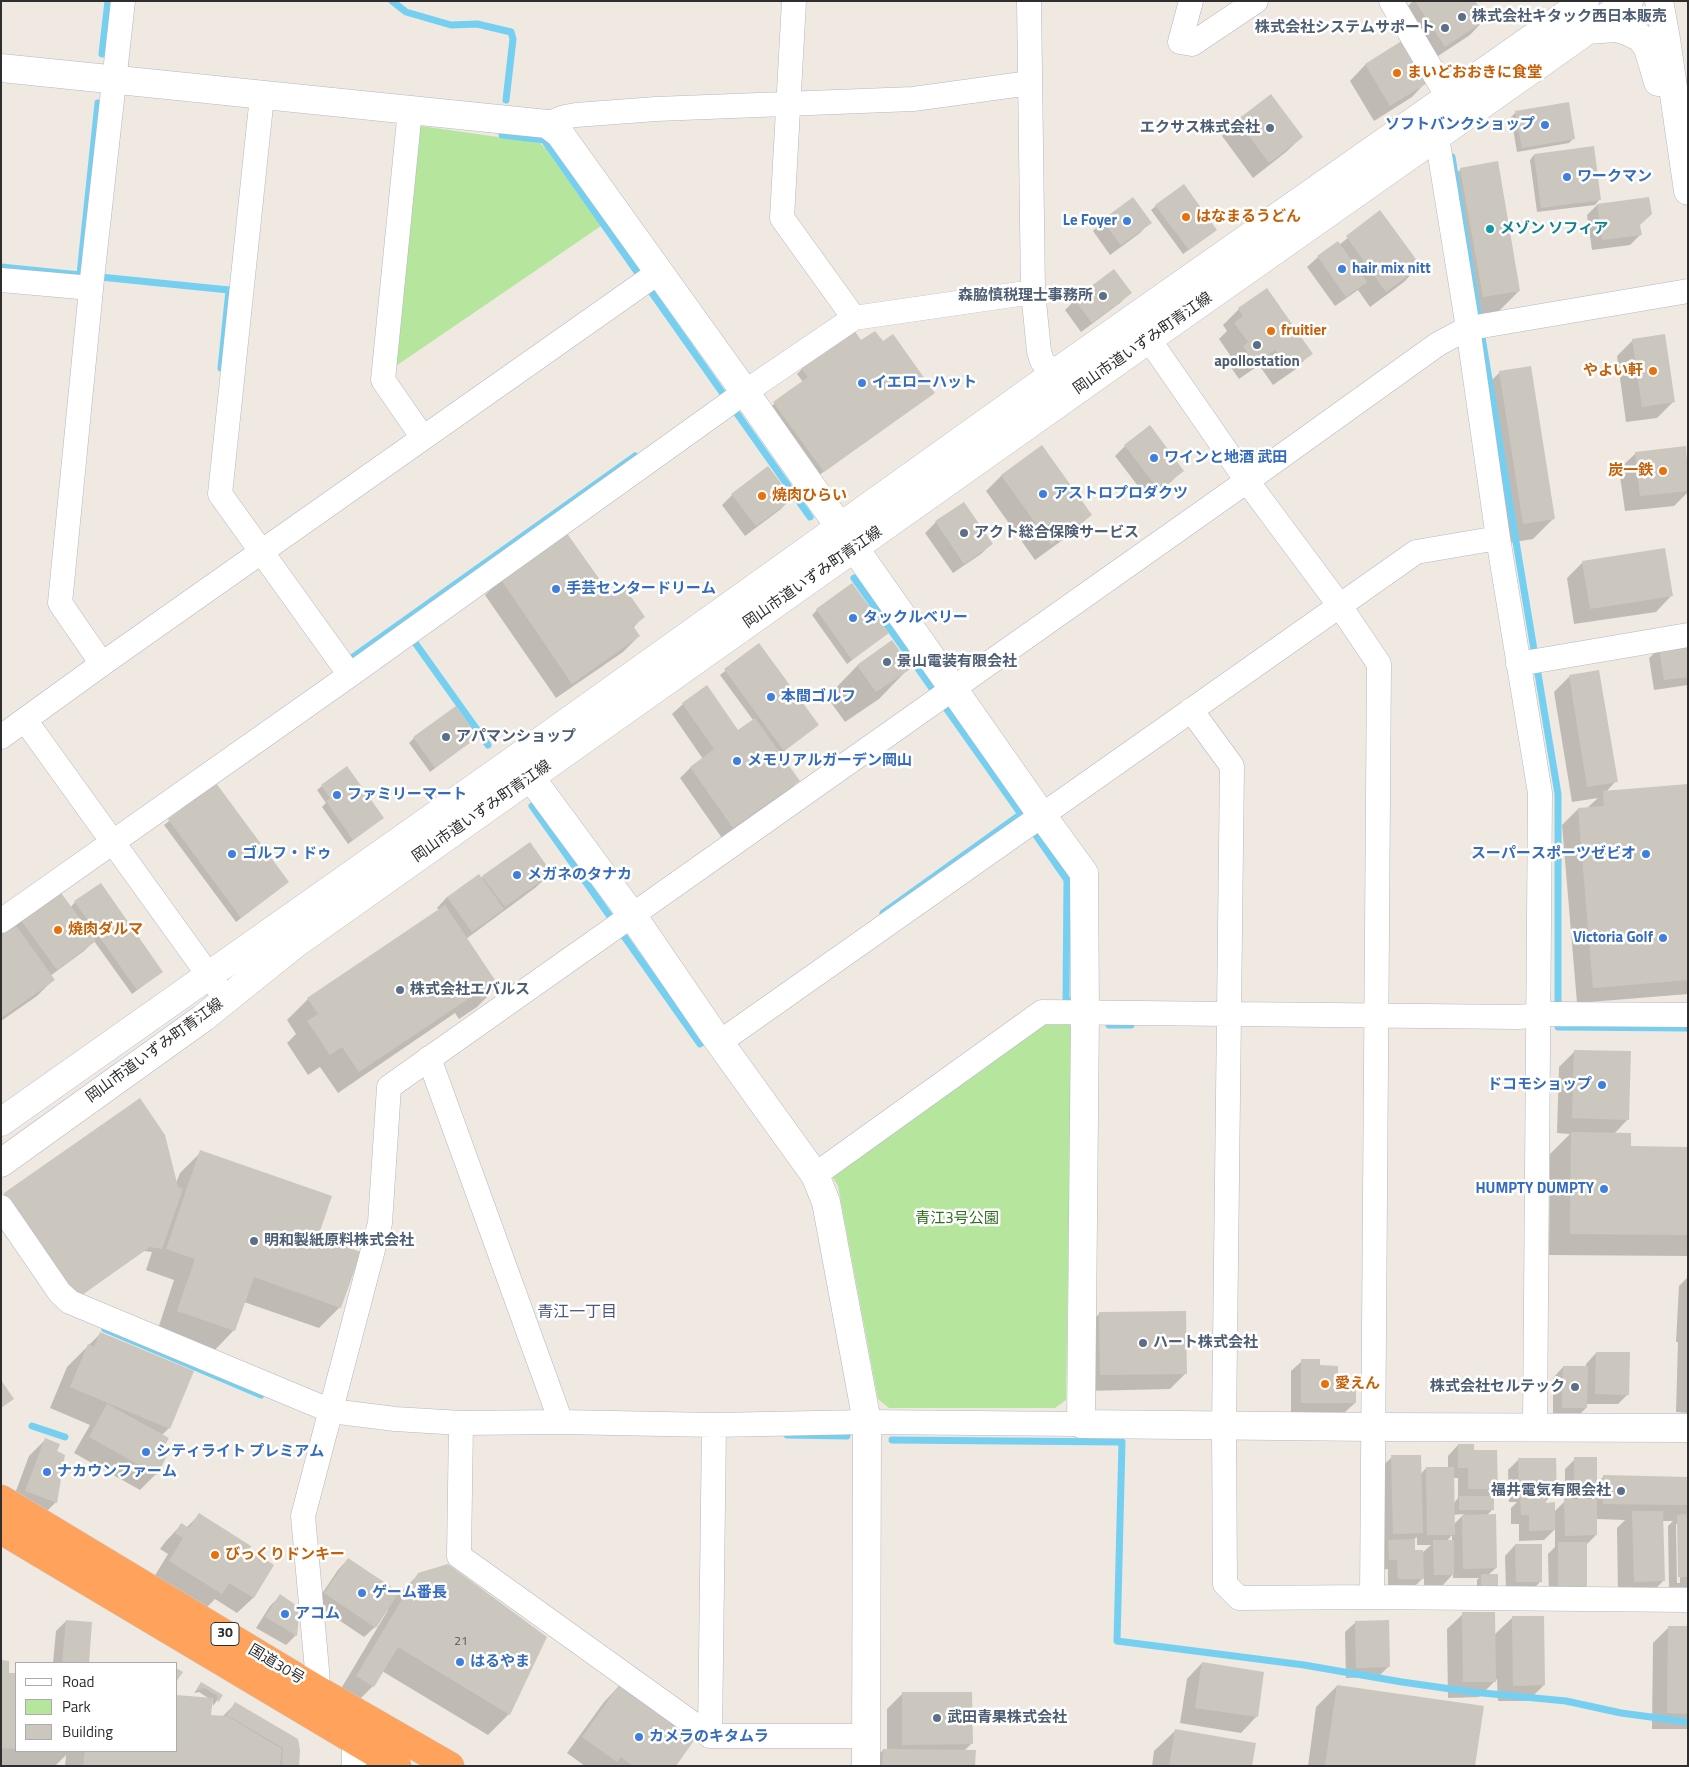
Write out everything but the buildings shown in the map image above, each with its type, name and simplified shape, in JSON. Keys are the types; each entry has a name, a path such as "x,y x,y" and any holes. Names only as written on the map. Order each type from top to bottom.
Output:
{"highway":[{"name":"国道30号","path":"1,1499 318,1690 357,1740 450,1766"},
{"name":"国道30号","path":"1,1530 314,1717 357,1740 397,1766"}],"street":[{"path":"102,664 60,603 92,280 123,1"},
{"path":"794,1 782,218 854,318"},
{"path":"1029,1 1033,292 1039,351 1042,361 1054,374"},
{"path":"1191,1 1180,42 1192,44 1256,1"},
{"path":"1390,1 1448,97"},
{"name":"岡山市道いずみ町青江線","path":"1430,126 1448,97 1585,1"},
{"name":"岡山市道いずみ町青江線","path":"1,1122 209,975 856,548 1142,329 1430,126 1586,30 1629,1"},
{"path":"1659,1 1688,191"},
{"path":"1586,30 1616,28 1641,38 1648,48 1659,88 1678,121"},
{"path":"1,68 547,124 565,116 576,115 656,109 913,99 1030,83"},
{"path":"262,96 220,494 256,556 350,676"},
{"path":"410,110 383,380 423,438"},
{"path":"547,124 560,134 650,279 735,399 856,548 944,694 1032,821 1084,873 1085,1013 1081,1424"},
{"path":"1430,126 1478,326 1498,538 1530,661 1540,793 1551,1014 1535,1426"},
{"path":"1,737 650,279"},
{"path":"1,280 92,280"},
{"path":"314,1717 318,1690 303,1516 380,1223 389,1087 1438,344 1478,326 1688,291"},
{"path":"1,921 350,676 735,399 854,318 1033,292"},
{"path":"1142,329 1247,481 1340,606 1379,664 1372,1597"},
{"name":"岡山市道いずみ町青江線","path":"1,1163 203,1018 524,767 840,526 1054,374 1142,329"},
{"path":"716,1037 1032,821 1416,552 1498,538"},
{"path":"1530,661 1688,635"},
{"path":"1191,710 1232,766 1224,1426 1225,1584 1239,1598 1372,1597 1688,1600"},
{"path":"25,720 226,1000"},
{"path":"524,767 622,922 716,1037 815,1176 826,1202 867,1422 866,1766"},
{"path":"815,1176 1042,1012 1229,1021 1376,1015 1688,1015"},
{"path":"429,1058 561,1422"},
{"path":"1,1207 60,1292 70,1302 331,1411 395,1419 460,1423 561,1422 714,1425 867,1422 1688,1428"},
{"path":"460,1423 459,1556 710,1736 866,1736"},
{"path":"710,1736 714,1425"}],"green space":[{"path":"421,126 540,143 601,226 390,370 415,133"},
{"name":"青江3号公園","path":"1062,1019 1072,1026 1066,1400 1055,1408 889,1408 878,1399 838,1186 832,1176 1044,1020"}],"waterway":[{"path":"102,54 108,1"},
{"path":"392,1 406,12 451,25 477,24 511,32 513,39 506,100"},
{"path":"80,274 98,103"},
{"path":"502,132 502,135 544,140 810,517"},
{"path":"1452,157 1558,794 1558,1027 1688,1028"},
{"path":"1,267 229,290 221,368"},
{"path":"353,657 635,456"},
{"path":"854,578 1023,817"},
{"path":"411,637 488,745"},
{"path":"532,806 700,1044 710,1037"},
{"path":"883,913 1021,814"},
{"path":"1031,828 1067,880 1066,1000 1068,1000"},
{"path":"1109,1025 1131,1025"},
{"path":"105,1329 261,1395"},
{"path":"32,1426 65,1437"},
{"path":"787,1435 847,1436"},
{"path":"892,1440 1122,1442 1117,1641 1304,1665 1472,1692 1566,1701 1621,1713 1688,1722"}],"place":[{"name":"株式会社キタック西日本販売","path":"1462,17"},
{"name":"株式会社システムサポート","path":"1445,28"},
{"name":"まいどおおきに食堂","path":"1397,73"},
{"name":"ソフトバンクショップ","path":"1545,125"},
{"name":"エクサス株式会社","path":"1270,128"},
{"name":"ワークマン","path":"1567,177"},
{"name":"はなまるうどん","path":"1186,217"},
{"name":"Le Foyer","path":"1127,221"},
{"name":"メゾン ソフィア","path":"1490,229"},
{"name":"hair mix nitt","path":"1342,269"},
{"name":"森脇慎税理士事務所","path":"1103,296"},
{"name":"fruitier","path":"1271,331"},
{"name":"apollostation","path":"1257,345"},
{"name":"やよい軒","path":"1653,371"},
{"name":"イエローハット","path":"862,383"},
{"name":"ワインと地酒 武田","path":"1154,458"},
{"name":"炭一鉄","path":"1663,471"},
{"name":"アストロプロダクツ","path":"1043,494"},
{"name":"焼肉ひらい","path":"762,496"},
{"name":"アクト総合保険サービス","path":"964,533"},
{"name":"手芸センタードリーム","path":"556,589"},
{"name":"タックルベリー","path":"853,618"},
{"name":"景山電装有限会社","path":"887,662"},
{"name":"本間ゴルフ","path":"771,697"},
{"name":"アパマンショップ","path":"446,737"},
{"name":"メモリアルガーデン岡山","path":"737,761"},
{"name":"ファミリーマート","path":"337,795"},
{"name":"ゴルフ・ドゥ","path":"232,854"},
{"name":"スーパースポーツゼビオ","path":"1646,854"},
{"name":"メガネのタナカ","path":"517,875"},
{"name":"焼肉ダルマ","path":"58,930"},
{"name":"Victoria Golf","path":"1663,938"},
{"name":"株式会社エバルス","path":"400,990"},
{"name":"ドコモショップ","path":"1602,1085"},
{"name":"HUMPTY DUMPTY","path":"1604,1189"},
{"name":"明和製紙原料株式会社","path":"254,1241"},
{"name":"ハート株式会社","path":"1143,1343"},
{"name":"愛えん","path":"1325,1384"},
{"name":"株式会社セルテック","path":"1575,1387"},
{"name":"シティライト プレミアム","path":"146,1452"},
{"name":"ナカウンファーム","path":"47,1472"},
{"name":"福井電気有限会社","path":"1621,1491"},
{"name":"びっくりドンキー","path":"215,1555"},
{"name":"ゲーム番長","path":"362,1593"},
{"name":"アコム","path":"285,1614"},
{"name":"はるやま","path":"460,1662"},
{"name":"武田青果株式会社","path":"937,1718"},
{"name":"カメラのキタムラ","path":"639,1737"}],"district":[{"name":"青江一丁目","path":"577,1313"}]}
